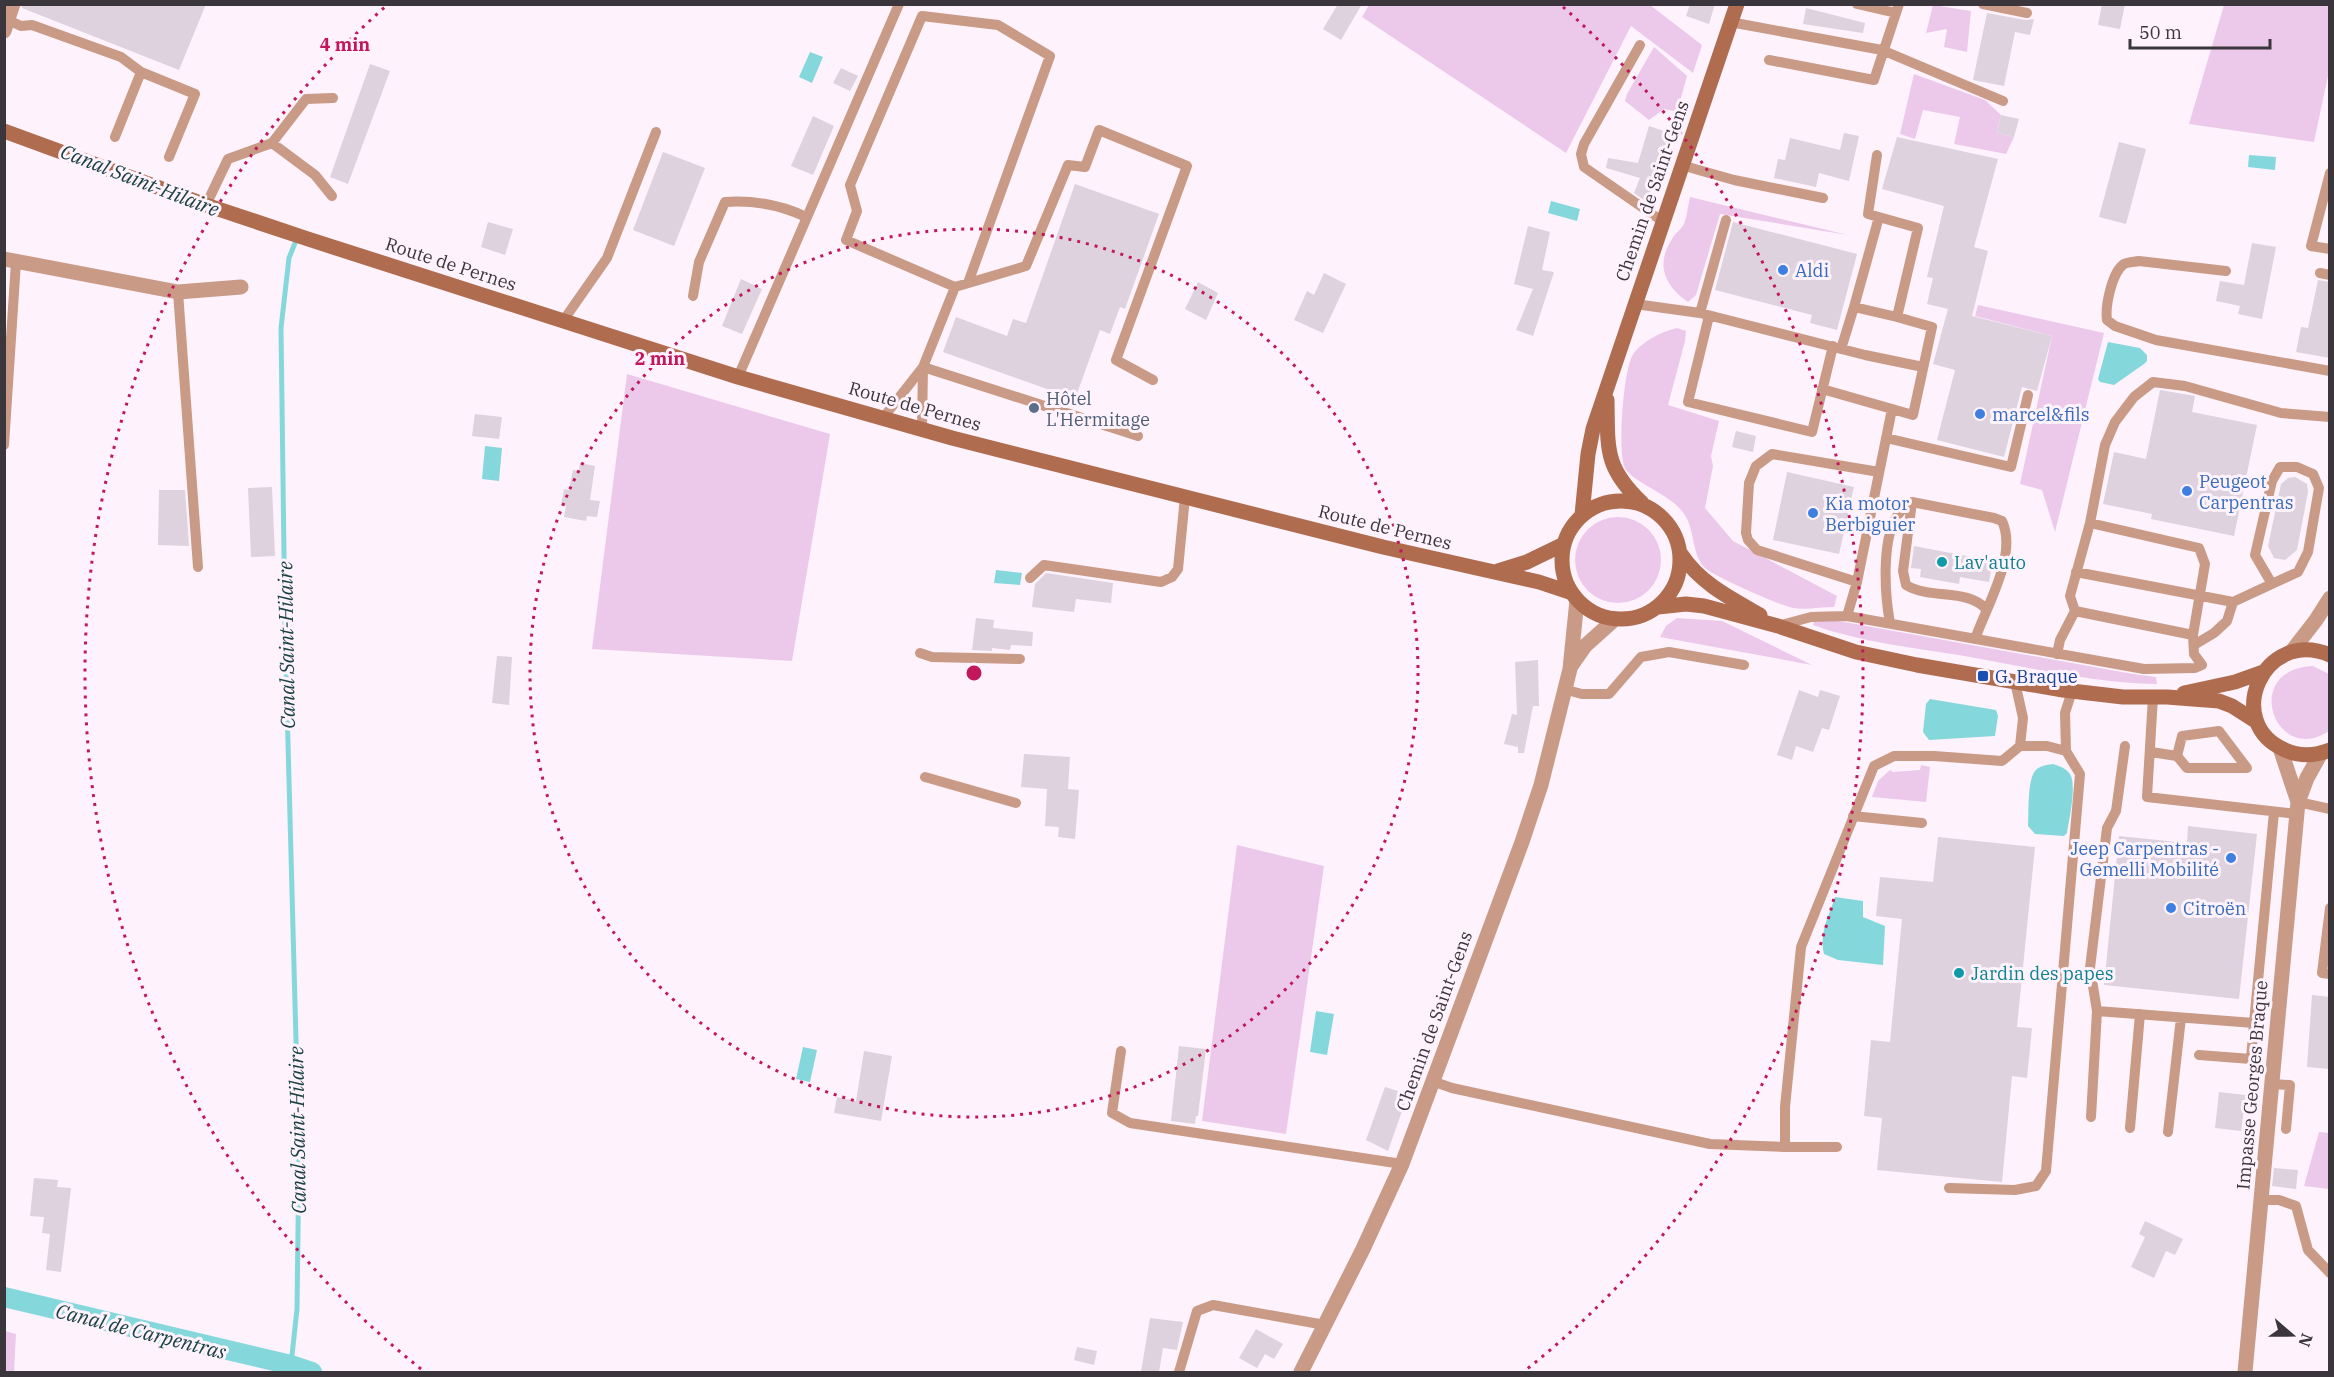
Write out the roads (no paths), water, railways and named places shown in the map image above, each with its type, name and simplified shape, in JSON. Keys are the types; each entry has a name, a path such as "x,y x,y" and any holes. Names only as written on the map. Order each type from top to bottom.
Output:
{"main road":[{"name":"Chemin de Saint-Gens","path":"1582,515 1593,429 1737,4"},
{"name":"Route de Pernes","path":"4,131 206,205 738,377 922,429 1185,497 1383,547 1546,584 1574,597"},
{"name":"Chemin de Saint-Gens","path":"1607,391 1608,441 1611,461 1617,475 1643,504"},
{"path":"1618,500 1643,504 1669,524 1677,538 1681,554 1678,578 1666,599 1645,615 1616,620 1594,614 1574,597 1562,569 1564,544 1571,528 1582,515 1599,505 1618,500"},
{"path":"1496,572 1527,562 1564,544"},
{"path":"1681,554 1696,574 1719,591 1778,626"},
{"path":"1658,607 1686,604 1704,606 1778,626 1856,652 2015,682 2123,697 2219,701 2232,706 2257,722"},
{"path":"2160,697 2235,682 2263,672 2281,656 2292,651 2316,651 2330,655"},
{"path":"2263,672 2255,691 2254,711 2257,722 2266,737 2280,748 2300,755 2325,751"}],"street":[{"path":"6,26 13,4"},
{"path":"10,260 178,292 241,287"},
{"name":"Chemin de Saint-Gens","path":"1570,669 1574,597"},
{"path":"2292,651 2330,598"},
{"name":"Chemin de Saint-Gens","path":"1301,1372 1363,1249 1402,1164 1522,842 1541,785 1563,689 1570,669 1585,646 1616,620"},
{"name":"Impasse Georges Braque","path":"2280,748 2297,808"},
{"name":"Impasse Georges Braque","path":"2245,1372 2297,808 2307,778 2325,751"}],"lane":[{"path":"738,377 899,4"},
{"path":"1769,60 1874,80 1897,9 1857,4"},
{"path":"1983,4 2027,13"},
{"path":"968,283 1050,56 998,25 922,16 850,185 857,211 846,240 955,287 1026,266 1068,165 1085,166 1099,130 1187,166 1116,360 1153,380"},
{"path":"1730,22 1882,50 1936,75 2003,100"},
{"path":"6,26 32,25 121,57 141,72 195,94 168,157"},
{"path":"1640,45 1584,144 1581,154 1584,167 1662,221"},
{"path":"114,137 141,72"},
{"path":"206,205 228,159 272,143 306,99 333,98"},
{"path":"563,321 607,258 656,132"},
{"path":"272,143 315,175 332,196"},
{"path":"1877,155 1868,214 1918,228 1897,317"},
{"path":"1681,165 1734,180 1823,198"},
{"path":"2330,173 2311,246 2330,249"},
{"path":"693,296 699,262 725,202 749,201 786,207 806,217"},
{"path":"1726,220 1704,315 1688,402 1812,432 1822,389 1854,307 1879,217"},
{"path":"4,445 10,260"},
{"path":"2226,271 2139,261 2126,263 2117,271 2106,309 2107,320 2115,326 2156,340 2330,371"},
{"path":"884,417 923,367 955,287"},
{"path":"178,292 198,567"},
{"path":"1635,304 1704,315 1923,367"},
{"path":"1822,389 1913,415 1932,327 1854,307"},
{"path":"922,429 923,367"},
{"path":"923,367 1138,436"},
{"path":"2057,654 2060,640 2075,611 2070,596 2090,523 2105,445 2115,422 2134,397 2153,382 2185,386 2281,413 2330,417"},
{"path":"1886,438 2011,467 2028,395"},
{"path":"1847,616 1857,582 1892,409"},
{"path":"1857,582 1757,550 1748,540 1746,533 1749,483 1756,466 1772,454 1879,472"},
{"path":"2076,572 2233,602 2272,584 2298,572 2308,552 2319,488 2313,474 2297,467 2280,466 2272,481 2255,555 2272,584"},
{"path":"1030,578 1044,565 1161,582 1172,577 1179,569 1185,497"},
{"path":"1912,502 1903,571 1906,585 1917,592 1973,598 1986,609"},
{"path":"1890,623 1886,600 1886,554 1894,522 1900,511 1912,502 2002,521 2006,530 2003,563 1995,593 1986,609 1975,639"},
{"path":"1778,626 1811,617 1847,616 2144,669 2194,668 2202,665 2194,654 2193,640 2205,564 2199,548 2090,523"},
{"path":"2075,611 2193,640 2214,633 2227,621 2233,602"},
{"path":"1563,689 1582,694 1609,694 1641,657 1668,652 1744,665"},
{"path":"920,653 932,657 1020,658"},
{"path":"2015,682 2023,718 2020,746"},
{"path":"1949,1188 2015,1190 2036,1186 2046,1171 2080,774 2066,751 2065,713 2072,691"},
{"path":"2160,697 2151,752 2148,797 2274,812 2297,808 2330,809"},
{"path":"2151,752 2177,756 2187,768 2247,768 2219,731 2182,736 2177,756"},
{"path":"1785,1148 1785,1107 1801,947 1874,766 1894,756 1934,756 2002,761 2020,746 2047,746 2066,751"},
{"path":"2091,1117 2097,1011 2090,968 2107,828 2116,812 2125,746"},
{"path":"925,777 1016,803"},
{"path":"2199,1055 2252,1059 2274,812"},
{"path":"1854,816 1922,823"},
{"path":"2330,908 2322,973 2330,974"},
{"path":"2097,1011 2254,1023"},
{"path":"2130,1128 2140,1014"},
{"path":"2168,1132 2181,1017"},
{"path":"1121,1050 1112,1113 1130,1123 1402,1164"},
{"path":"1432,1081 1452,1088 1710,1144 1785,1148 1837,1147"},
{"path":"2271,1084 2290,1085 2286,1129"},
{"path":"2261,1200 2279,1200 2296,1206 2308,1250 2330,1273"},
{"path":"1179,1372 1197,1311 1213,1305 1325,1325"}],"water":[{"path":"810,52 823,57 812,83 799,77"},
{"path":"2249,155 2276,157 2275,170 2248,167"},
{"path":"1551,201 1580,209 1577,221 1548,213"},
{"path":"2108,342 2140,348 2147,355 2147,361 2144,364 2114,385 2100,382 2098,379"},
{"path":"485,446 502,448 499,481 482,479"},
{"path":"996,570 1022,573 1020,585 994,583"},
{"path":"1930,699 1996,710 1998,716 1995,736 1929,740 1923,732 1926,704"},
{"path":"2053,764 2066,770 2072,779 2071,812 2067,833 2064,836 2035,834 2028,826 2032,776 2039,768"},
{"path":"1835,897 1863,901 1863,917 1885,926 1883,965 1838,960 1824,954 1824,932"},
{"path":"1316,1011 1334,1014 1327,1055 1310,1052"},
{"path":"803,1047 817,1050 810,1082 796,1079"}],"waterway":[{"name":"Canal Saint-Hilaire","path":"291,1365 297,1309 299,1153 285,630 281,328 289,258 297,238 294,237"},
{"name":"Canal de Carpentras","path":"4,1297 291,1365 312,1372"}],"place":[{"name":"Aldi","path":"1783,270"},
{"name":"Hôtel L'Hermitage","path":"1034,408"},
{"name":"marcel&fils","path":"1980,414"},
{"name":"Peugeot Carpentras","path":"2187,491"},
{"name":"Kia motor Berbiguier","path":"1813,513"},
{"name":"Lav'auto","path":"1942,562"},
{"name":"G. Braque","path":"1983,676"},
{"name":"Jeep Carpentras - Gemelli Mobilité","path":"2231,858"},
{"name":"Citroën","path":"2171,908"},
{"name":"Jardin des papes","path":"1959,973"}]}
